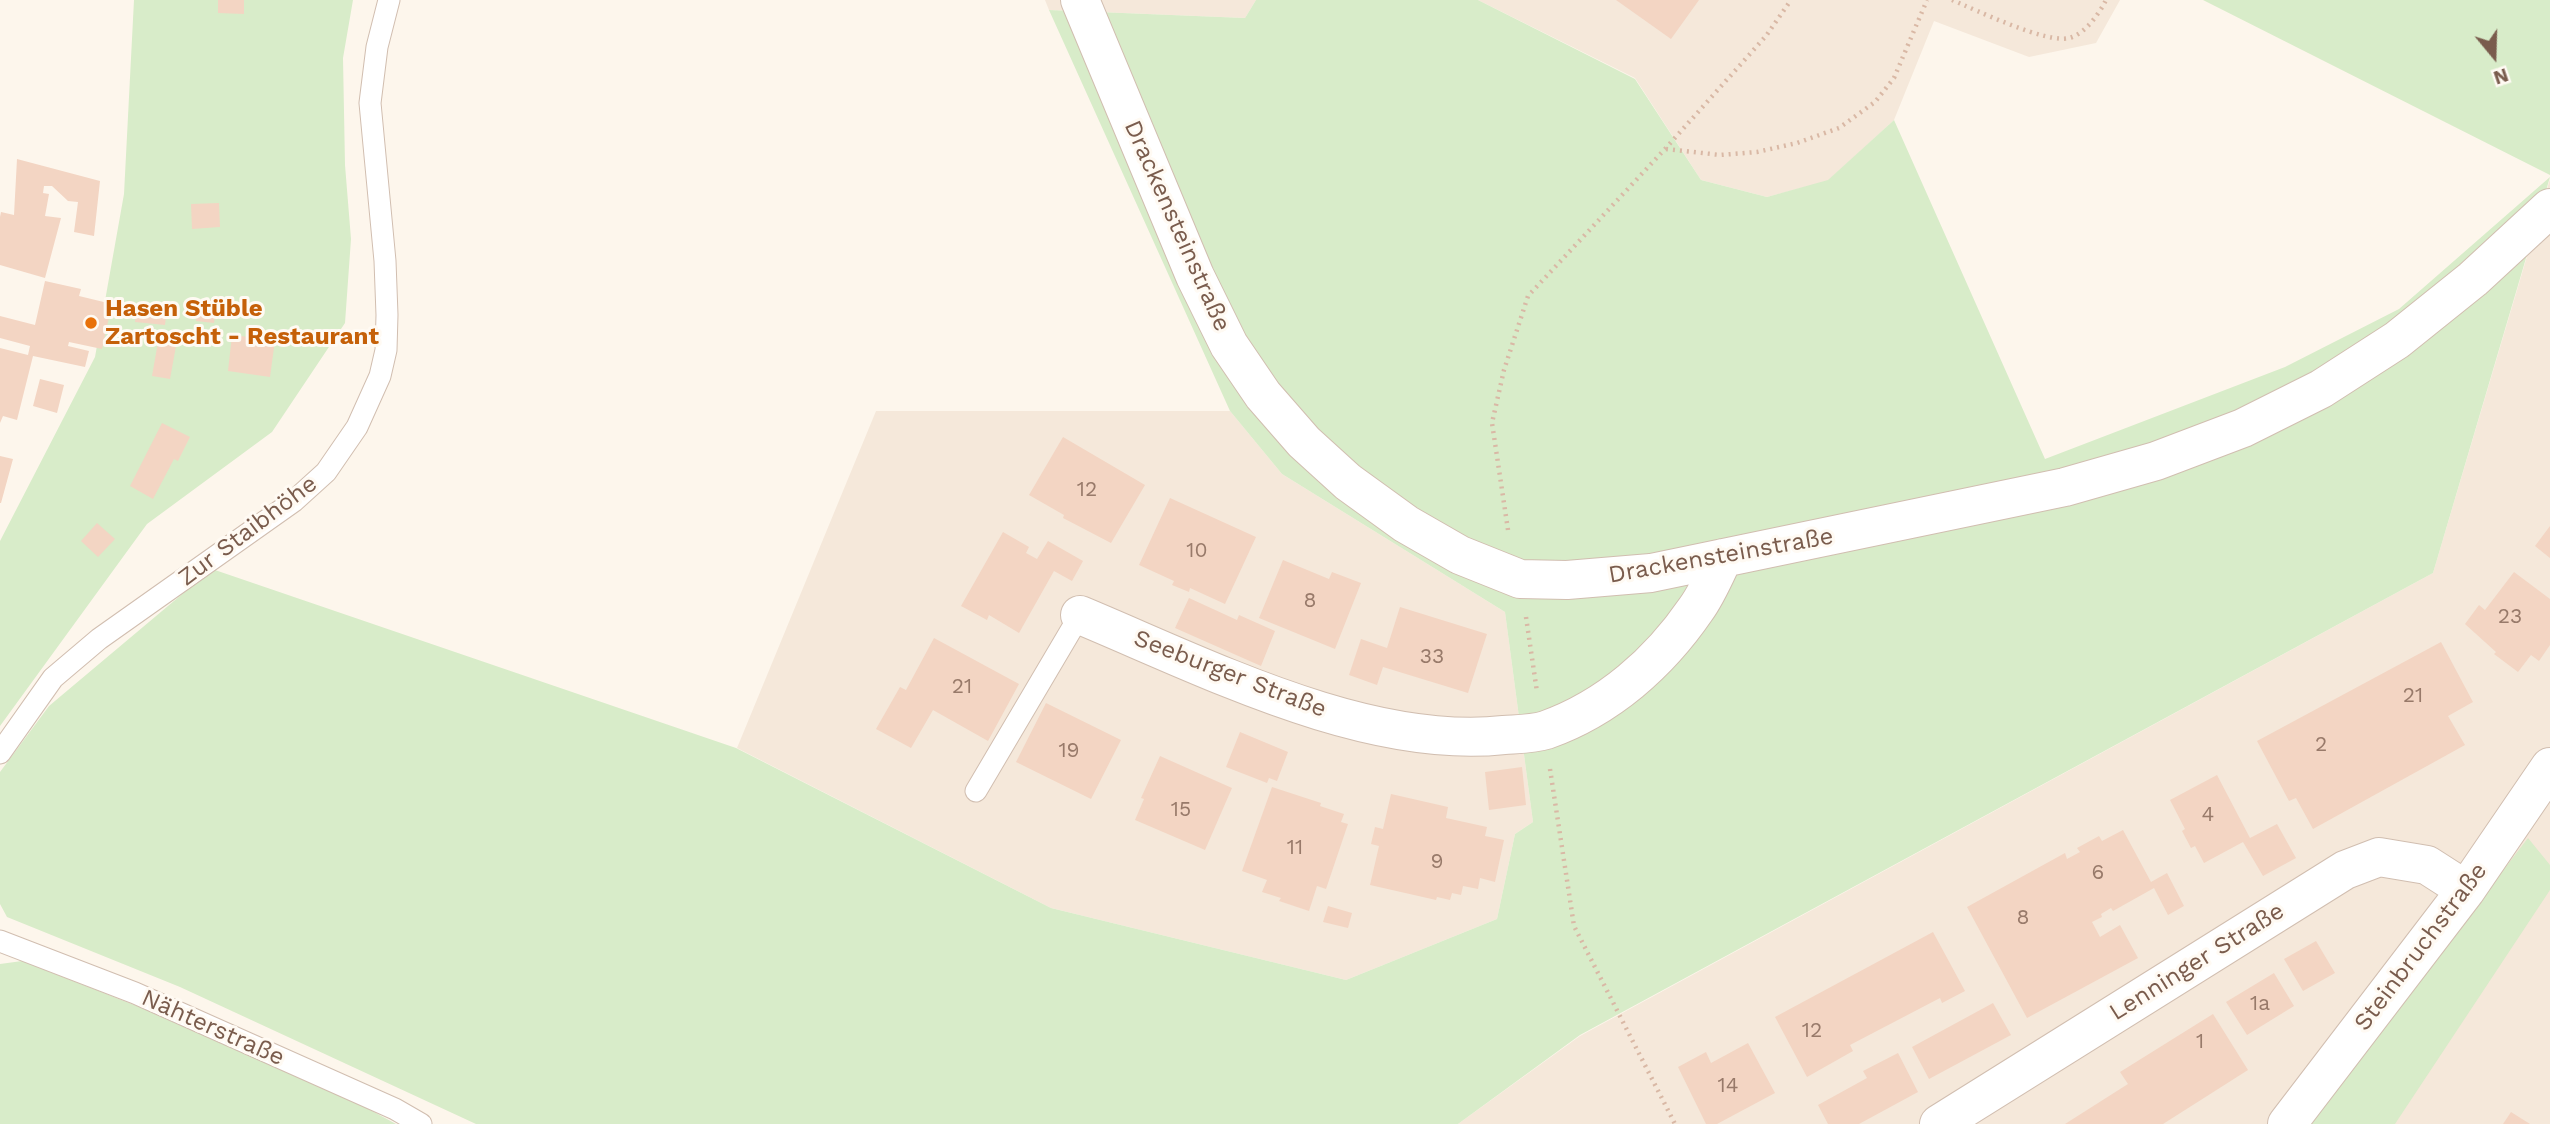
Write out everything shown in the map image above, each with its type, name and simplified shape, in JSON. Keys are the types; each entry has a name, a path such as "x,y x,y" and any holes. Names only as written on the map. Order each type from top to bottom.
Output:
{"street":[{"name":"Drackensteinstraße","path":"1080,0 1195,276 1230,345 1263,394 1304,442 1348,482 1406,524 1460,555 1520,579 1567,580 1651,573 2065,487 2156,461 2243,428 2321,389 2397,340 2473,279 2550,208"},
{"name":"Seeburger Straße","path":"1080,615 1296,705 1370,724 1429,735 1471,737 1544,731 1591,709 1636,678 1698,608 1723,558"},
{"name":"Steinbruchstraße","path":"2287,1124 2466,890 2550,767"},
{"name":"Lenninger Straße","path":"1939,1124 2345,870 2379,856 2427,865 2466,890"}],"lane":[{"name":"Zur Staibhöhe","path":"0,753 54,678 99,639 294,501 326,472 357,427 380,376 386,350 386,261 370,103 377,47 389,0"},
{"path":"976,791 1080,615"},
{"name":"Nähterstraße","path":"0,941 135,993 395,1109 421,1124"}],"path":[{"path":"1504,370 1528,296 1766,36 1791,0"},
{"path":"1665,149 1720,155 1757,152 1797,144 1839,128 1875,102 1894,78 1927,0"},
{"path":"1952,0 2052,39 2070,38 2084,30 2101,11 2106,0"},
{"path":"1544,731 1574,926 1675,1124"}],"shaded area":[{"path":"1045,0 1256,0 1245,18 1049,10"},
{"path":"1478,0 2120,0 2096,43 2029,57 1934,21 1894,120 1828,181 1767,197 1701,180 1635,78"},
{"path":"2550,179 2550,1124 1458,1124 1580,1036 2433,573"},
{"path":"876,411 1230,411 1282,474 1505,612 1533,822 1515,834 1497,919 1346,980 1051,908 737,748"}],"green space":[{"path":"134,0 353,0 343,58 345,165 351,239 345,323 272,432 147,524 0,726 0,541 95,357 124,194"},
{"path":"1256,0 1478,0 1635,79 1701,180 1767,197 1828,180 1894,120 2045,459 2285,367 2399,309 2550,177 2433,573 1580,1035 1458,1124 476,1124 180,987 7,917 0,904 0,772 49,706 212,569 736,748 1051,908 1346,980 1497,919 1515,834 1533,822 1505,612 1282,474 1230,411 1049,10 1245,18"},
{"path":"2203,0 2550,0 2550,175"},
{"path":"2528,838 2550,865 2550,890 2395,1124 2308,1124"},
{"path":"22,961 259,1056 396,1124 0,1124 0,964"}],"building":[{"path":"218,0 244,0 244,14 218,13"},
{"path":"1616,0 1699,0 1671,39"},
{"path":"17,159 100,181 94,236 74,232 78,202 68,201 52,186 44,186 43,193 49,194 45,216 61,218 45,278 0,265 0,217 1,212 14,215"},
{"path":"219,203 220,227 192,229 191,204"},
{"path":"45,281 81,289 79,296 112,304 102,349 69,342 68,346 89,351 85,367 33,356 17,420 3,416 0,423 0,348 28,355 30,346 0,338 0,316 35,325"},
{"path":"198,299 217,300 214,323 196,321"},
{"path":"137,305 167,308 165,325 135,322"},
{"path":"232,335 275,340 270,377 228,371"},
{"path":"158,342 176,346 170,379 152,376"},
{"path":"40,379 64,385 57,413 33,406"},
{"path":"162,423 190,437 178,461 174,459 153,499 130,486"},
{"path":"1063,437 1145,485 1111,543 1063,518 1064,515 1029,495"},
{"path":"0,456 13,459 1,503 0,503"},
{"path":"1170,498 1256,537 1225,604 1190,588 1189,592 1172,585 1174,581 1139,565"},
{"path":"97,523 115,539 98,557 81,541"},
{"path":"2550,526 2550,558 2535,546"},
{"path":"1003,532 1029,547 1026,553 1037,559 1048,541 1083,561 1072,581 1054,571 1019,633 989,615 987,620 961,606"},
{"path":"1283,560 1329,579 1332,572 1361,583 1335,649 1259,618"},
{"path":"2514,572 2550,599 2550,645 2539,661 2531,655 2518,672 2494,654 2496,652 2465,624 2479,605 2485,610"},
{"path":"1189,598 1237,620 1239,615 1275,631 1261,666 1175,628"},
{"path":"1400,607 1487,634 1468,693 1383,667 1377,685 1349,675 1361,639 1387,648"},
{"path":"934,638 1019,684 988,741 933,710 911,748 876,729 900,687 906,690"},
{"path":"2441,642 2473,702 2448,716 2465,745 2313,829 2296,798 2289,801 2257,741"},
{"path":"1046,703 1121,740 1091,799 1016,762"},
{"path":"1240,732 1288,752 1277,781 1269,778 1267,783 1226,767"},
{"path":"1160,756 1232,788 1205,850 1135,820 1144,799 1141,798"},
{"path":"1522,767 1526,805 1489,810 1485,772"},
{"path":"2217,775 2250,838 2277,824 2296,858 2263,876 2243,842 2204,863 2195,846 2191,848 2182,831 2185,829 2170,800"},
{"path":"1272,787 1321,803 1320,806 1344,814 1341,822 1348,824 1326,889 1317,886 1309,911 1262,892 1267,880 1242,871"},
{"path":"1391,794 1448,807 1446,818 1487,827 1485,836 1504,840 1495,882 1480,878 1478,889 1463,886 1461,895 1452,893 1450,900 1437,897 1436,900 1370,885 1379,846 1371,844 1375,827 1383,829"},
{"path":"2123,830 2151,882 2167,873 2184,906 2168,915 2154,888 2113,911 2111,908 2101,914 2102,917 2092,922 2100,937 2120,925 2138,958 2027,1018 1967,907 2065,853 2067,859 2080,852 2077,848 2099,836 2102,841"},
{"path":"1328,906 1352,913 1348,928 1323,922"},
{"path":"1933,932 1965,991 1942,1003 1940,998 1850,1045 1853,1051 1807,1077 1775,1017"},
{"path":"2316,941 2335,973 2303,991 2284,959"},
{"path":"2274,973 2294,1006 2247,1035 2226,1002"},
{"path":"1993,1003 2011,1035 1929,1079 1912,1047"},
{"path":"2213,1014 2248,1070 2163,1124 2065,1124 2128,1084 2120,1072"},
{"path":"1748,1043 1775,1093 1717,1124 1706,1124 1678,1067 1706,1052 1711,1063"},
{"path":"1898,1053 1918,1092 1859,1124 1828,1124 1818,1105 1867,1078 1863,1071"},
{"path":"2511,1112 2530,1124 2503,1124"}],"place":[{"name":"Hasen Stüble Zartoscht - Restaurant","path":"91,323"}]}
